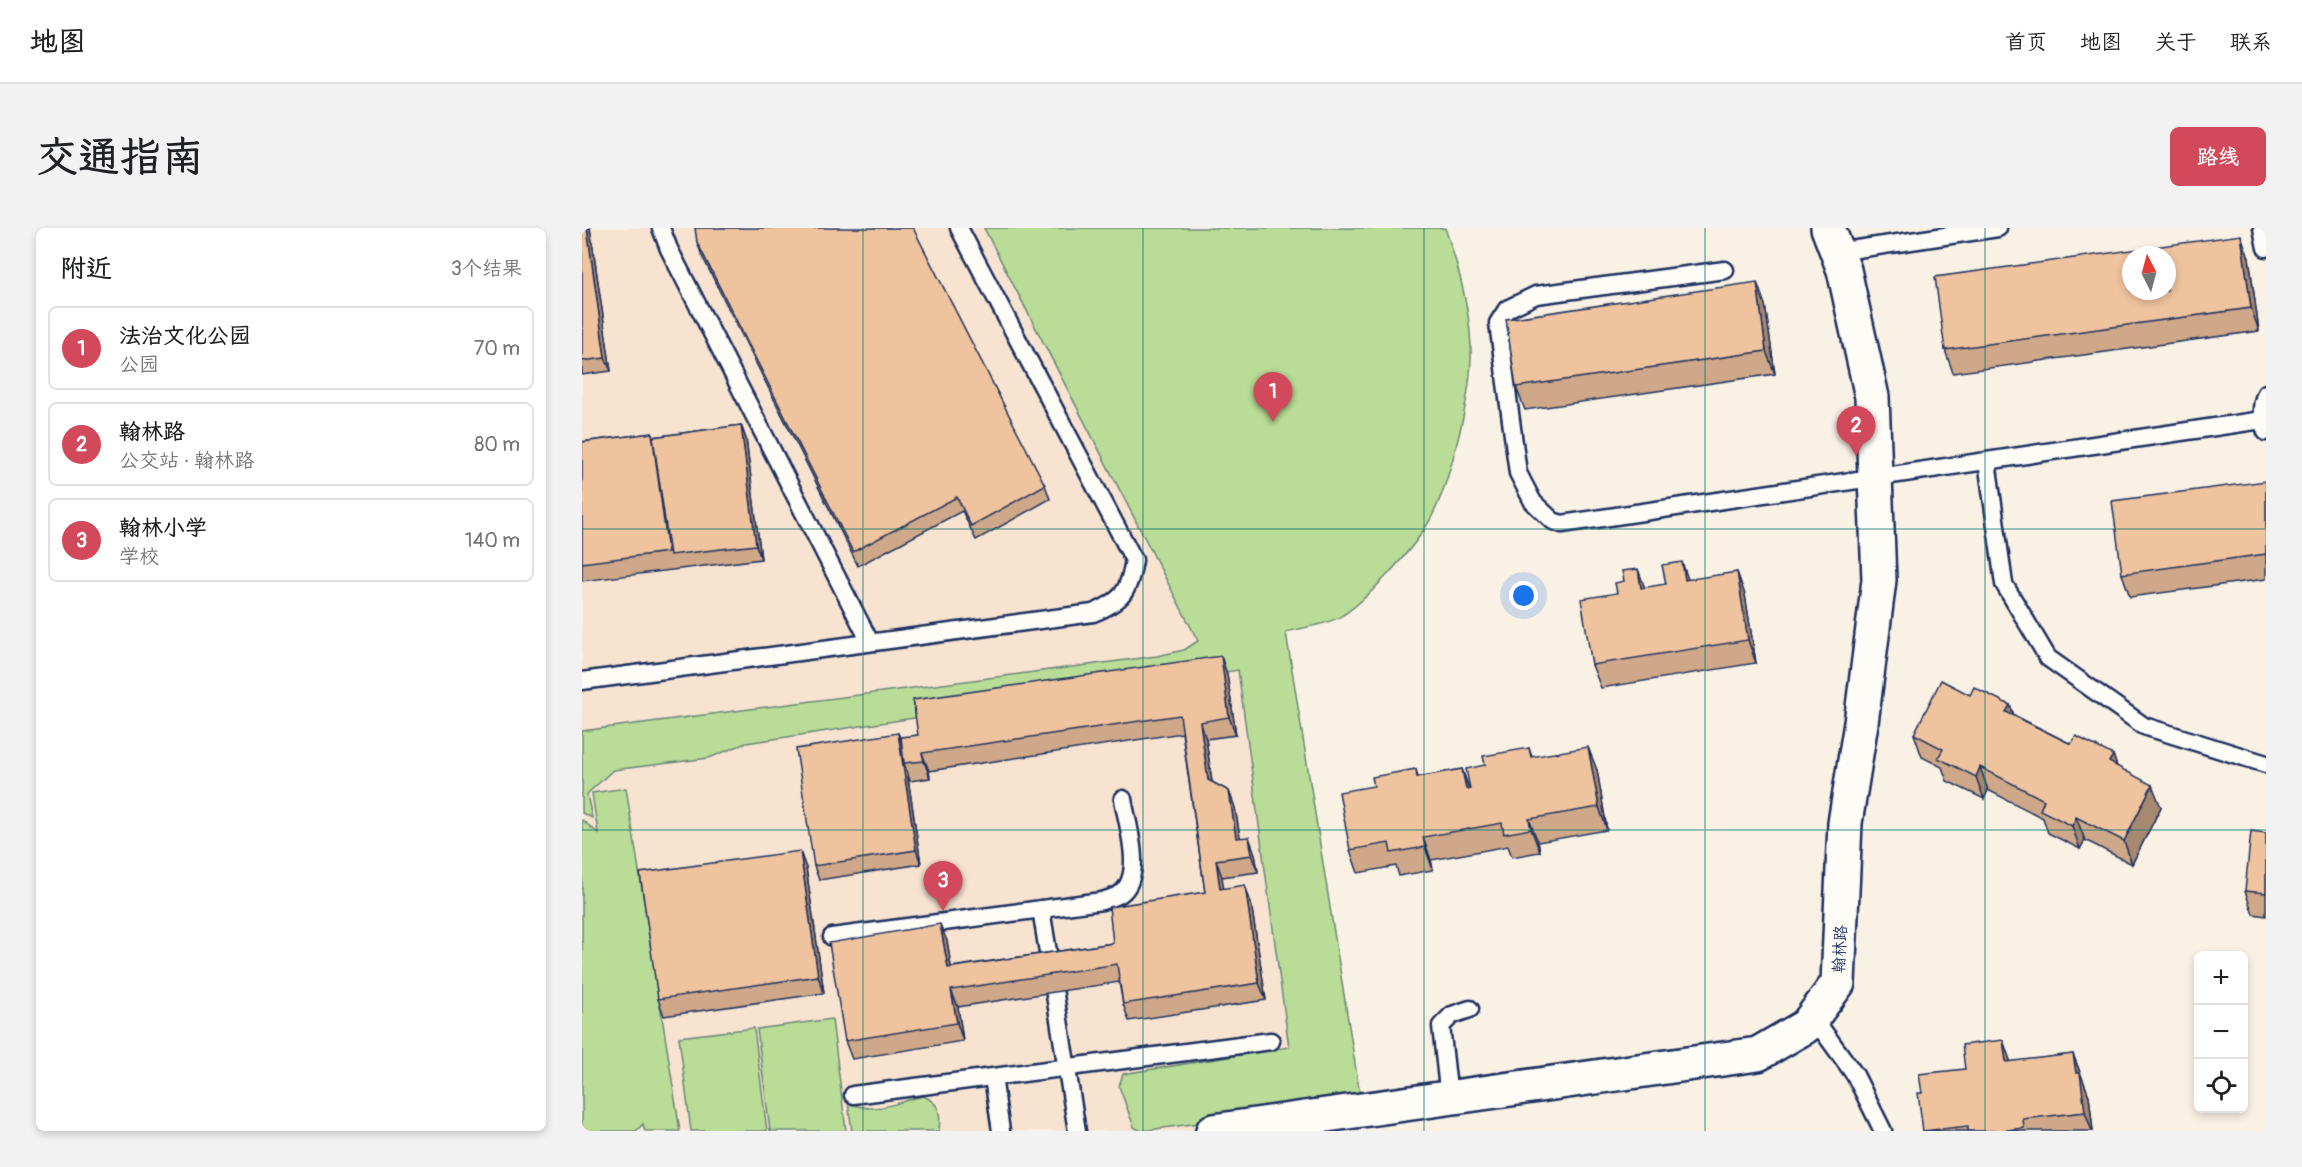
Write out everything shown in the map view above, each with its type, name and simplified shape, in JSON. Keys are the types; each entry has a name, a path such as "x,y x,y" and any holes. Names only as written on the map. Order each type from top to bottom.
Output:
{"main road":[{"name":"翰林路","path":"1213,1131 1758,1054 1806,1026 1838,982 1845,823 1861,723 1879,580 1872,397 1844,270 1833,240"}],"lane":[{"path":"661,228 669,249 870,642"},
{"path":"582,681 1093,613 1109,607 1123,596 1131,580 1134,560 959,228"},
{"path":"1833,240 1998,228"},
{"path":"2262,228 2266,248"},
{"path":"1725,270 1536,295 1507,309 1498,323 1518,473 1533,502 1553,520 1562,524 1987,460 2264,426 2261,407 2266,393"},
{"path":"1987,460 2004,584 2048,658 2144,726 2266,764"},
{"path":"832,938 1102,901 1120,893 1129,882 1134,866 1123,799"},
{"path":"1041,909 1077,1131"},
{"path":"1449,1098 1441,1026 1452,1015 1470,1010"},
{"path":"1813,1017 1855,1075 1883,1131"},
{"path":"853,1095 1271,1041"},
{"path":"993,1077 1001,1131"}],"shaded area":[{"path":"582,228 984,228 1198,640 1255,636 1338,1113 1213,1131 582,1131"}],"green space":[{"path":"984,228 1445,228 1464,292 1471,358 1467,396 1457,444 1443,490 1427,525 1411,548 1353,608 1337,618 1286,632 1361,1101 1141,1131 1134,1127 1119,1086 1123,1074 1289,1047 1238,670 746,743 709,758 613,770 587,794 592,818 582,813 582,731 1157,656 1184,650 1198,641"},
{"path":"626,788 680,1131 645,1131 643,1124 636,1131 582,1131 582,820 598,833 592,793"},
{"path":"832,1019 846,1131 770,1131 757,1029"},
{"path":"754,1028 767,1131 691,1131 679,1037"},
{"path":"923,1096 933,1102 938,1109 939,1131 852,1131 848,1102 867,1108 876,1108"}],"building":[{"path":"582,228 587,228 605,358 582,361"},
{"path":"695,228 913,228 1045,485 971,526 957,497 853,552 697,242"},
{"path":"2241,235 2251,308 1945,350 1935,277 2122,251 2122,300 2176,300 2176,246 2161,246"},
{"path":"1757,282 1766,351 1516,387 1506,319"},
{"path":"741,425 756,545 670,555 653,437"},
{"path":"652,433 668,552 582,563 582,442"},
{"path":"2266,481 2266,554 2122,574 2112,501"},
{"path":"1682,562 1685,580 1737,572 1748,640 1592,665 1581,599 1617,593 1615,583 1624,581 1622,571 1638,569 1641,588 1666,584 1662,565"},
{"path":"1221,656 1229,717 1200,722 1208,780 1229,791 1236,838 1249,837 1252,855 1216,860 1220,889 1245,885 1259,983 1123,1004 1117,964 951,990 957,1023 845,1041 829,943 940,924 948,968 1113,943 1109,907 1205,892 1180,715 922,753 924,761 904,763 901,737 918,735 913,700"},
{"path":"1941,680 1970,695 1974,687 2010,705 2006,712 2071,744 2076,736 2113,755 2109,762 2152,785 2124,841 2076,817 2072,826 2040,810 2044,800 1980,767 1976,777 1938,758 1943,749 1914,734"},
{"path":"898,733 916,850 814,866 796,749"},
{"path":"1588,747 1599,807 1529,819 1531,829 1504,834 1502,823 1423,837 1425,847 1391,853 1389,843 1350,850 1339,792 1374,786 1372,777 1416,769 1417,777 1462,769 1466,789 1470,789 1466,769 1485,765 1483,756 1529,748 1531,757"},
{"path":"2251,831 2266,833 2266,893 2245,891"},
{"path":"800,851 818,976 658,999 640,873"},
{"path":"2003,1040 2006,1062 2073,1054 2076,1073 2080,1073 2085,1112 2023,1119 2024,1128 1999,1131 1968,1131 1968,1126 1923,1131 1918,1093 1922,1093 1919,1074 1965,1069 1962,1045"}],"place":[{"name":"法治文化公园","path":"1273,422"},
{"name":"翰林路","path":"1856,456"},
{"name":"翰林小学","path":"943,911"}]}
